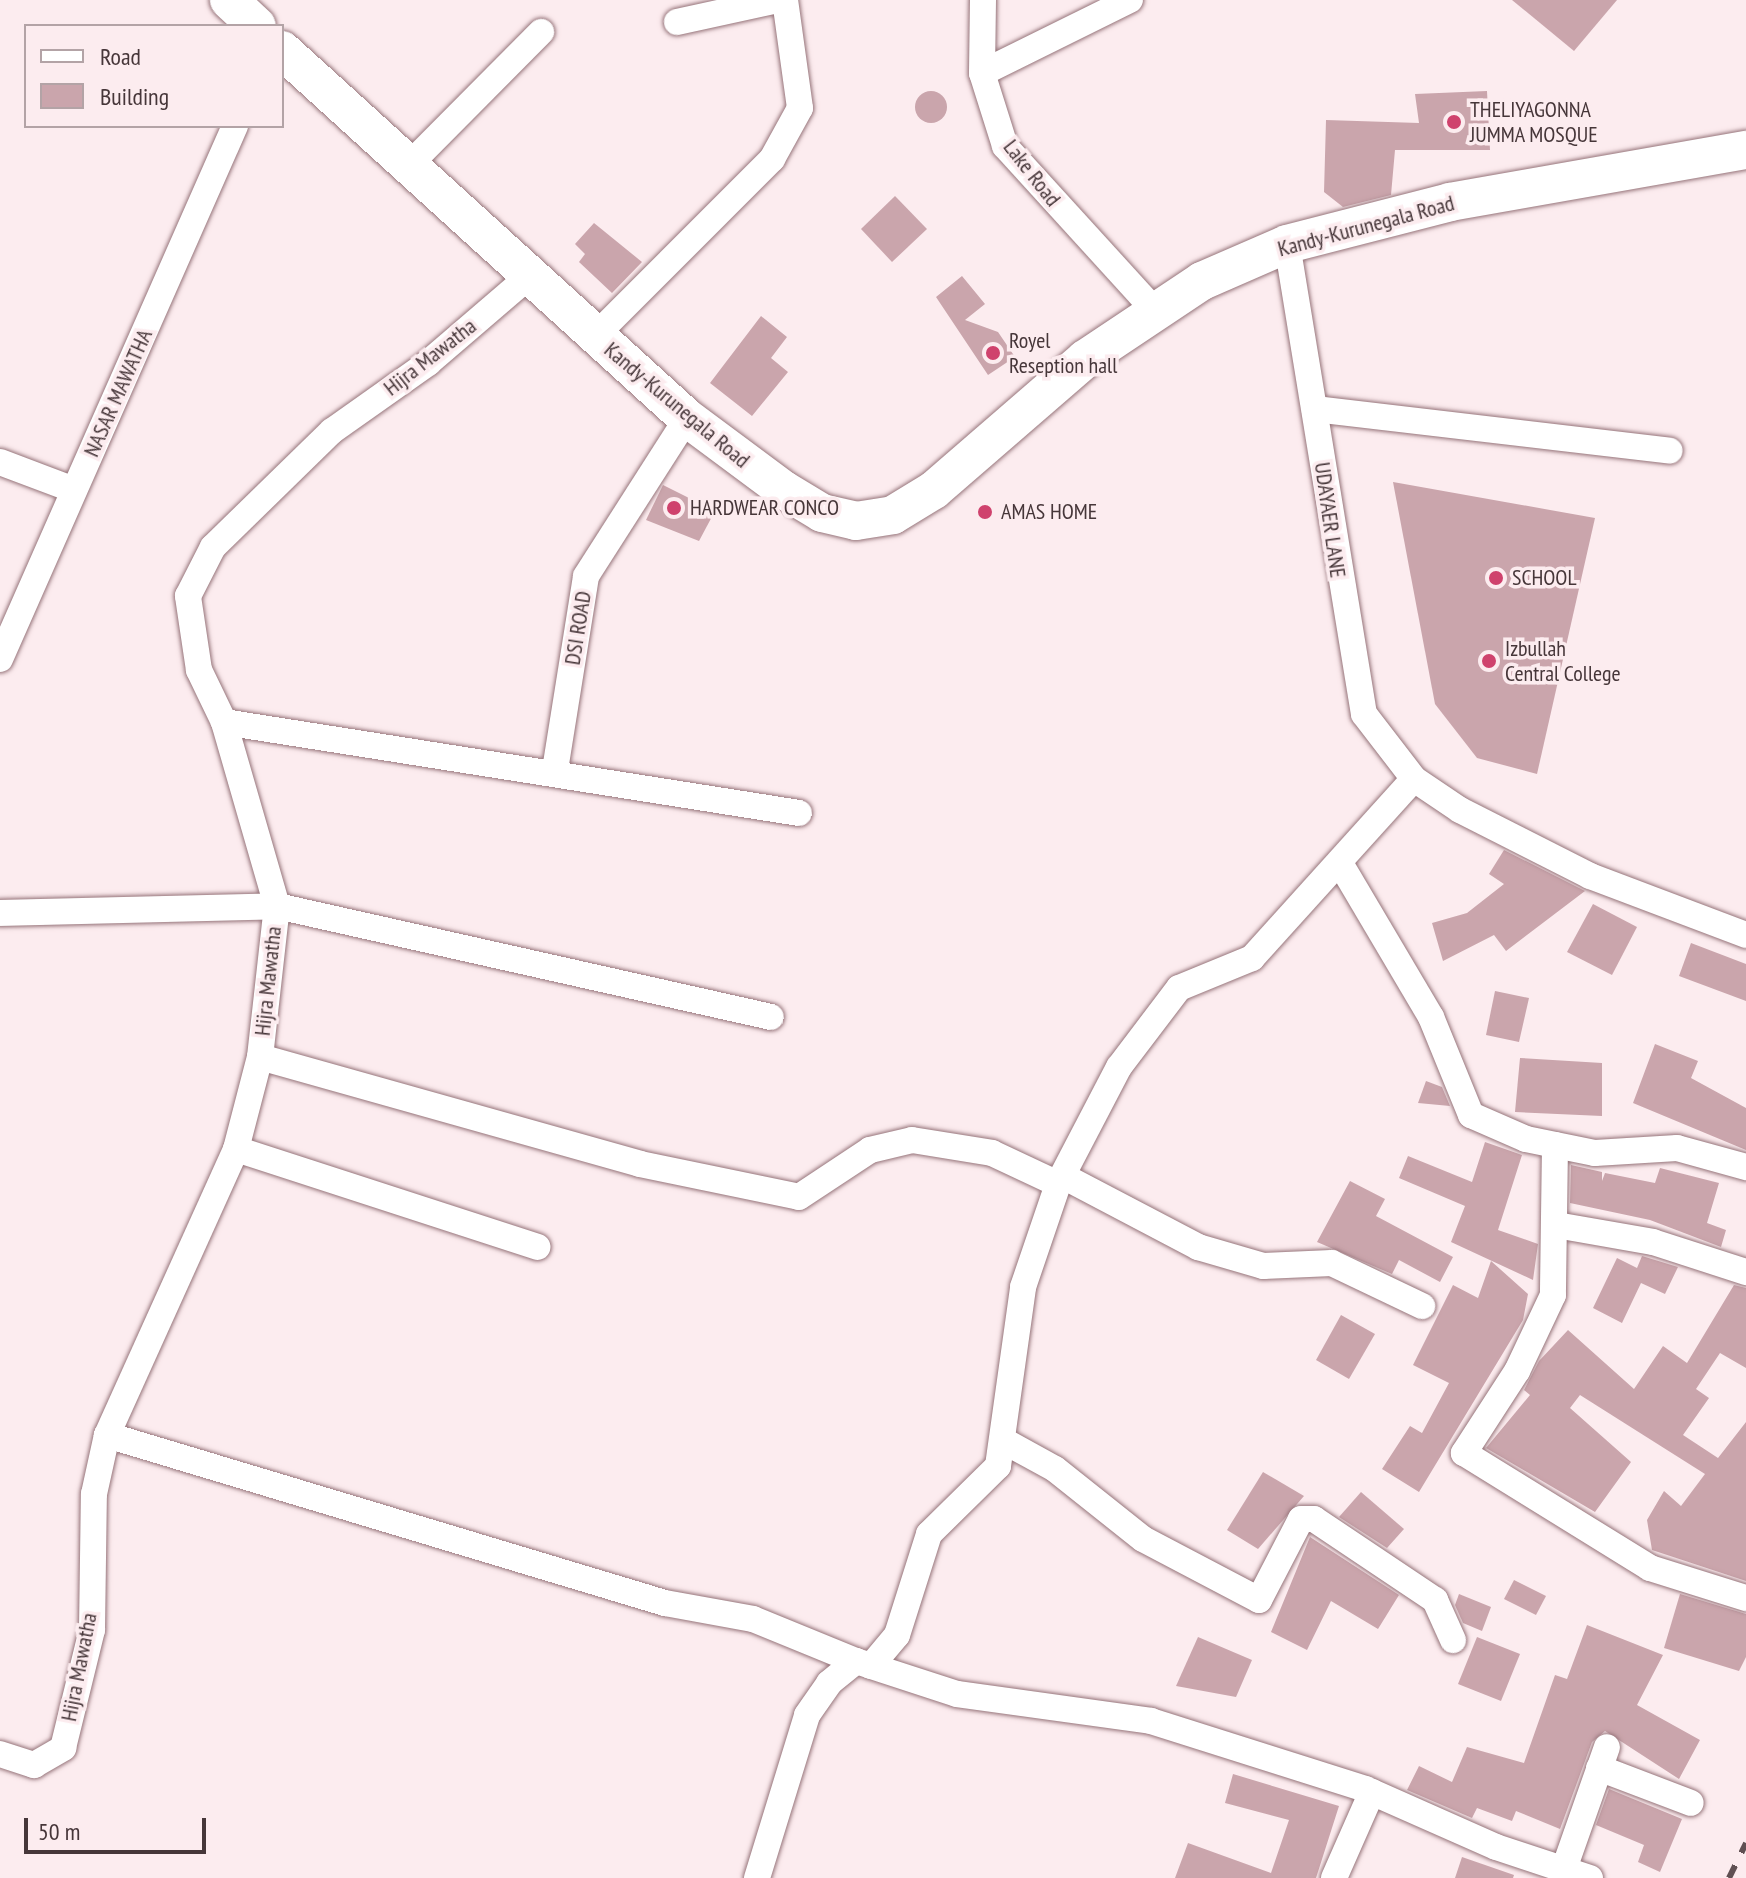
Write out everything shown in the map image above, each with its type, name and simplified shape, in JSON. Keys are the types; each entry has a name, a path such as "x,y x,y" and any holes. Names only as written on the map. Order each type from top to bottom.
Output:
{"highway":[{"path":"229,0 255,24"},
{"name":"Kandy-Kurunegala Road","path":"284,52 687,418 822,513 856,521 893,515 934,490 1085,359 1202,281 1287,244 1450,202 1746,150"}],"street":[{"path":"677,22 778,0"},
{"path":"596,335 772,159 800,108 785,0"},
{"name":"Lake Road","path":"983,0 982,73 1005,146 1156,312"},
{"path":"982,73 1130,0"},
{"path":"408,166 541,32"},
{"name":"NASAR MAWATHA","path":"0,659 234,128"},
{"name":"UDAYAER LANE","path":"1287,244 1315,409 1354,687 1364,714 1414,779"},
{"name":"Hijra Mawatha","path":"0,1754 34,1765 63,1748 92,1630 94,1494 107,1435 236,1149 260,1057 277,906 224,722 199,670 188,596 213,547 332,431 428,363 529,276"},
{"path":"1315,409 1670,451"},
{"name":"DSI ROAD","path":"555,770 586,576 687,418"},
{"path":"0,462 74,490"},
{"path":"224,722 555,770 799,813"},
{"path":"757,1878 807,1715 864,1663 907,1616 929,1534 986,1484 1004,1441 1017,1316 1061,1180 1119,1067 1179,988 1252,958 1414,779 1590,876 1746,935"},
{"path":"1340,863 1431,1017 1471,1115 1555,1145 1633,1155 1677,1148 1746,1167"},
{"path":"0,913 277,906 771,1017"},
{"path":"260,1057 640,1164 799,1197 870,1150 912,1140 992,1153 1061,1180 1198,1247 1263,1266 1332,1263 1422,1306"},
{"path":"1555,1145 1553,1295 1517,1371 1464,1453 1650,1568 1746,1598"},
{"path":"236,1149 537,1247"},
{"path":"1556,1225 1653,1242 1746,1272"},
{"path":"107,1435 665,1603 753,1619 864,1663 957,1694 1151,1721 1372,1792 1590,1878"},
{"path":"1004,1441 1055,1469 1143,1539 1259,1600 1301,1519 1314,1519 1435,1600 1453,1640"},
{"path":"1564,1869 1603,1757 1691,1803"},
{"path":"1334,1878 1372,1792"}],"building":[{"name":"THELIYAGONNA JUMMA MOSQUE","path":"1512,0 1617,0 1574,51"},
{"path":"931,91 942,96 947,107 942,118 931,123 920,118 915,107 920,96"},
{"path":"1487,91 1490,150 1395,150 1391,195 1343,207 1324,192 1326,120 1419,123 1415,94"},
{"path":"895,196 927,229 892,262 861,229"},
{"path":"594,223 642,262 612,293 579,262 585,254 575,244"},
{"path":"962,276 985,304 965,320 998,332 1015,357 988,375 936,297"},
{"path":"761,316 787,337 771,358 788,372 752,416 710,383"},
{"name":"SCHOOL","path":"1393,482 1595,518 1537,774 1477,758 1435,704"},
{"name":"HARDWEAR CONCO","path":"663,485 715,511 699,541 646,520"},
{"path":"1504,850 1585,891 1506,951 1494,935 1443,961 1432,923 1467,913 1504,884 1489,874"},
{"path":"1593,904 1637,927 1612,975 1567,952"},
{"path":"1691,943 1746,964 1746,1001 1679,976"},
{"path":"1495,991 1529,998 1519,1042 1486,1035"},
{"path":"1655,1044 1698,1061 1691,1078 1746,1108 1746,1150 1633,1103"},
{"path":"1520,1058 1602,1063 1602,1116 1515,1112"},
{"path":"1426,1081 1442,1087 1450,1106 1418,1103"},
{"path":"1485,1142 1522,1155 1498,1230 1538,1244 1533,1280 1451,1242 1465,1206 1399,1178 1408,1156 1472,1182"},
{"path":"1571,1165 1602,1172 1602,1181 1605,1173 1655,1183 1660,1168 1719,1183 1707,1223 1726,1230 1721,1247 1650,1220 1570,1203"},
{"path":"1350,1181 1385,1199 1376,1216 1453,1257 1440,1282 1399,1260 1392,1274 1317,1242"},
{"path":"1642,1256 1678,1267 1665,1294 1641,1283 1622,1323 1593,1308 1617,1258 1637,1268"},
{"path":"1491,1261 1528,1294 1523,1320 1419,1492 1382,1469 1410,1426 1422,1433 1449,1383 1413,1365 1453,1285 1478,1298"},
{"path":"1734,1285 1746,1288 1746,1368 1720,1353 1696,1389 1709,1398 1683,1435 1718,1458 1746,1422 1746,1581 1652,1550 1647,1520 1664,1491 1681,1506 1705,1474 1580,1395 1570,1408 1631,1462 1595,1512 1486,1448 1530,1395 1524,1390 1539,1361 1568,1330 1634,1389 1663,1346 1687,1363"},
{"path":"1341,1315 1375,1334 1349,1379 1316,1360"},
{"path":"1263,1472 1304,1496 1258,1549 1227,1530"},
{"path":"1361,1492 1404,1529 1387,1548 1339,1517"},
{"path":"1310,1537 1399,1595 1378,1629 1331,1601 1307,1650 1271,1632"},
{"path":"1514,1580 1546,1596 1536,1615 1504,1599"},
{"path":"1459,1594 1491,1607 1482,1631 1463,1623 1455,1605"},
{"path":"1680,1594 1746,1614 1746,1657 1739,1671 1664,1648"},
{"path":"1587,1625 1663,1655 1637,1705 1700,1740 1679,1779 1605,1731 1592,1742 1560,1829 1516,1811 1512,1821 1477,1808 1472,1818 1407,1790 1419,1766 1452,1782 1467,1747 1524,1763 1555,1675 1567,1679"},
{"path":"1198,1637 1252,1660 1236,1697 1176,1686"},
{"path":"1477,1637 1520,1654 1501,1701 1458,1684"},
{"path":"1233,1774 1339,1806 1316,1878 1175,1878 1188,1843 1271,1873 1289,1820 1225,1803"},
{"path":"1609,1789 1682,1819 1660,1872 1638,1862 1644,1845 1596,1825"},
{"path":"1462,1857 1514,1875 1513,1878 1455,1878"}],"railway":[{"path":"1729,1878 1746,1843"}],"place":[{"name":"THELIYAGONNA JUMMA MOSQUE","path":"1454,122"},
{"name":"Royel Reseption hall","path":"993,353"},
{"name":"HARDWEAR CONCO","path":"674,508"},
{"name":"AMAS HOME","path":"985,512"},
{"name":"SCHOOL","path":"1496,578"},
{"name":"Izbullah Central College","path":"1489,661"}]}
